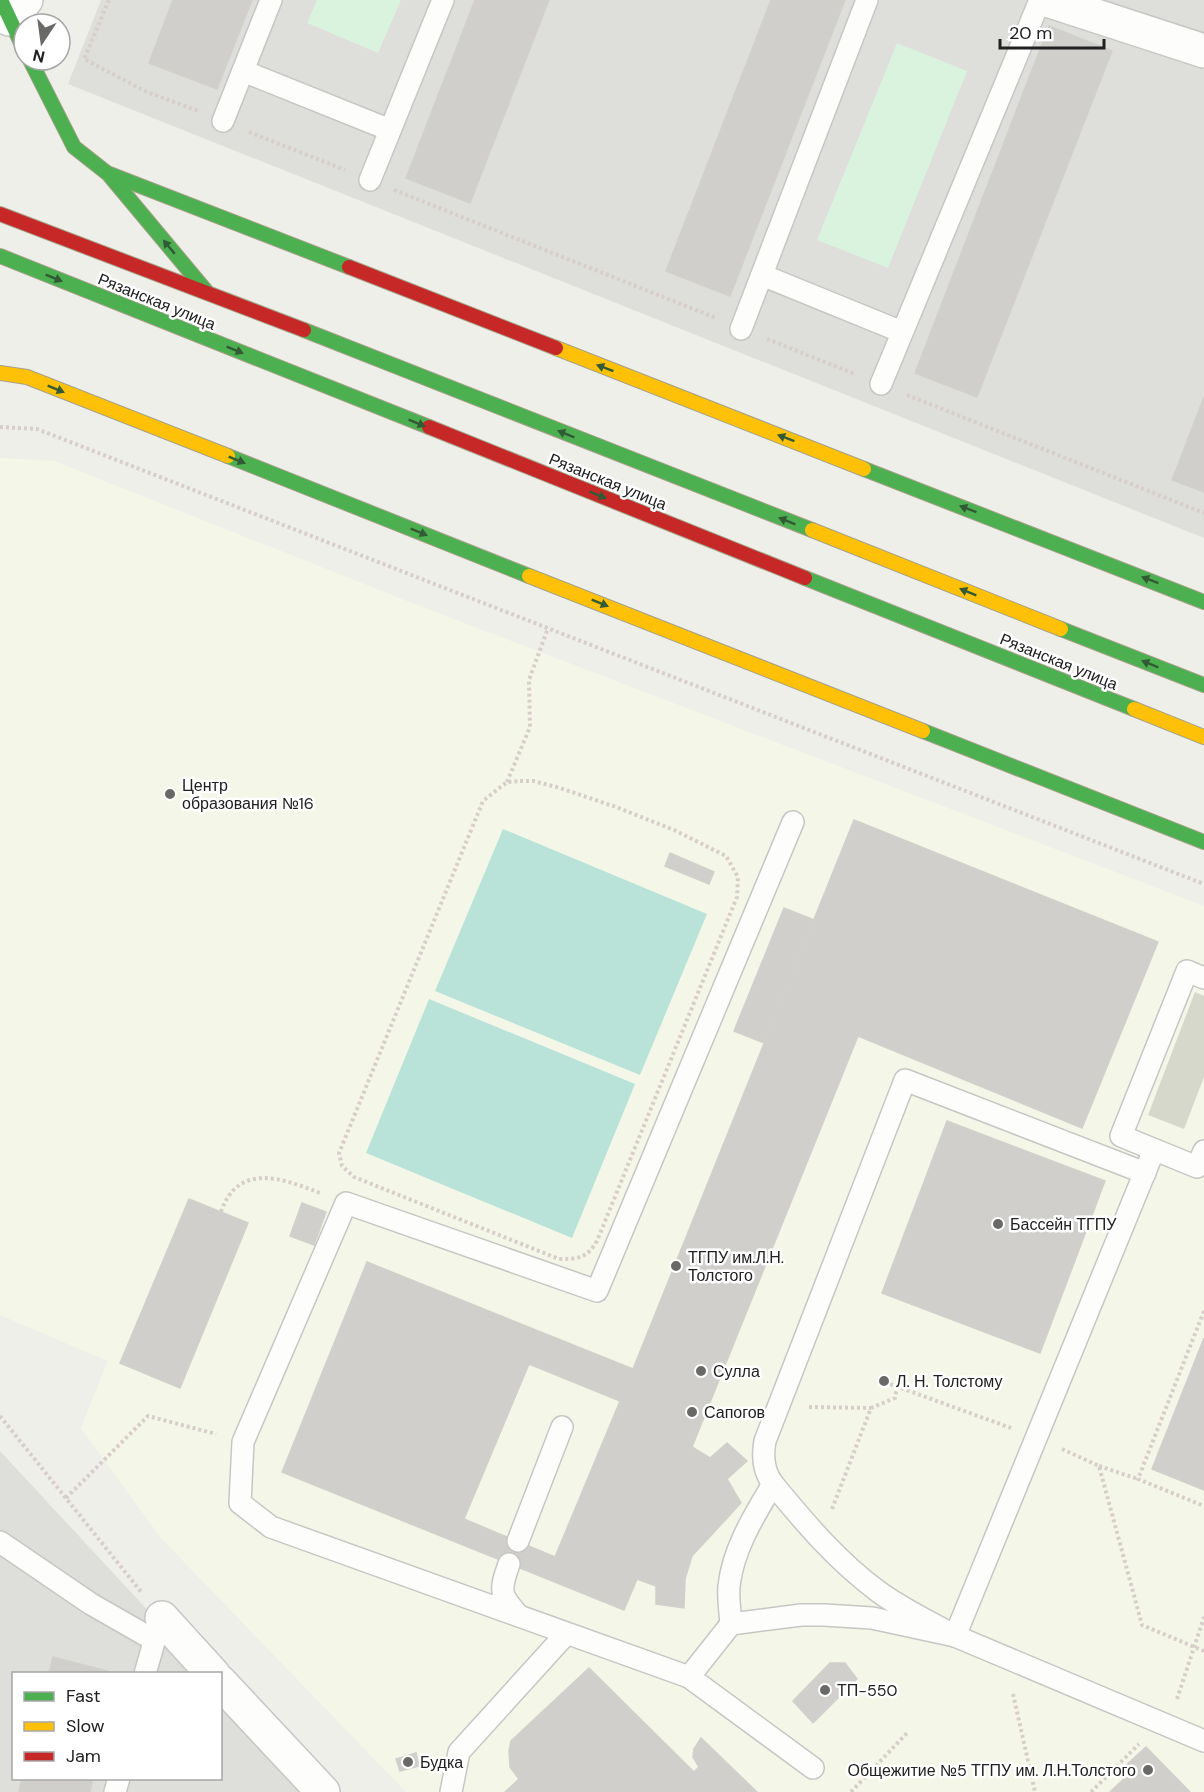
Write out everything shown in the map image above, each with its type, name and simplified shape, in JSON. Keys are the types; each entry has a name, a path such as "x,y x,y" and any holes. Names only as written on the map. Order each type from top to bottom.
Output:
{"main road":[{"path":"36,72 74,147 107,173 207,292"},
{"path":"107,173 1204,602"},
{"name":"Рязанская улица","path":"0,214 207,292 1204,685"},
{"name":"Рязанская улица","path":"0,256 1204,737"},
{"path":"0,373 27,377 1204,842"}],"street":[{"path":"1047,0 1204,51"},
{"path":"158,1629 211,1672"},
{"path":"222,1684 323,1792"}],"lane":[{"path":"223,122 271,0"},
{"path":"370,180 443,0"},
{"path":"741,329 867,0"},
{"path":"881,384 1040,0"},
{"path":"243,71 390,130"},
{"path":"762,275 902,332"},
{"path":"793,822 597,1291 346,1203 243,1442 240,1503 271,1527 689,1677 813,1768"},
{"path":"1204,978 1188,971 1121,1136 1197,1167 1204,1151"},
{"path":"1145,1173 904,1080 765,1441 763,1454 766,1476 820,1540 881,1593 955,1636 1204,1741"},
{"path":"955,1636 1154,1149"},
{"path":"518,1541 562,1427"},
{"path":"689,1677 731,1624 729,1587 736,1556 753,1518 773,1484"},
{"path":"0,1542 91,1604 158,1629 146,1672"},
{"path":"509,1564 503,1581 504,1599 520,1617"},
{"path":"731,1624 801,1615 824,1615 872,1618 955,1636"},
{"path":"451,1792 459,1752 566,1634"}],"path":[{"path":"109,0 84,59 146,91 1204,513"},
{"path":"0,427 37,429 1204,884"},
{"path":"507,782 533,781 560,788 674,830 726,856 738,877 737,897 597,1240 591,1251 578,1259 559,1259 354,1177 342,1166 339,1153 483,801 507,782 530,727 529,680 548,628"},
{"path":"221,1212 226,1199 237,1185 267,1177 302,1186 346,1203"},
{"path":"1137,1479 1204,1311"},
{"path":"890,1384 1036,1437 1099,1466 1204,1506"},
{"path":"780,1406 871,1408 894,1398 897,1386"},
{"path":"820,1540 871,1408"},
{"path":"0,1416 66,1498 158,1629"},
{"path":"66,1498 148,1416 243,1442"},
{"path":"1099,1466 1142,1625 1204,1651"},
{"path":"1091,1792 1164,1724 1204,1617"},
{"path":"1013,1694 1035,1792"},
{"path":"851,1792 907,1733"}],"shaded area":[{"path":"101,0 1204,0 1204,538 68,84"},
{"path":"317,0 401,0 378,53 307,23"},
{"path":"897,43 967,71 888,268 817,240"},
{"name":"ТГПУ им.Л.Н. Толстого","path":"0,458 54,461 417,605 1204,906 1204,1792 406,1792 161,1538 81,1428 108,1361 0,1315"},
{"path":"503,829 707,914 640,1075 435,991"},
{"path":"1195,992 1204,996 1204,1077 1184,1129 1148,1115"},
{"path":"429,999 635,1084 572,1238 366,1153"},
{"path":"0,1451 205,1672 12,1672 12,1780 222,1780 222,1690 316,1792 0,1792"}],"building":[{"path":"173,0 252,0 217,89 149,63"},
{"path":"475,0 549,0 470,203 406,178"},
{"path":"771,0 845,0 730,296 666,271"},
{"path":"1049,26 1112,51 977,397 915,373"},
{"path":"1204,397 1204,492 1172,480"},
{"path":"854,820 1158,942 1082,1128 858,1036 692,1447 710,1458 727,1443 747,1461 727,1479 741,1503 692,1556 685,1579 684,1608 656,1604 656,1586 637,1579 624,1610 282,1472 367,1262 633,1369","holes":["529,1364 620,1401 555,1557 464,1519"]},
{"path":"670,853 714,872 709,884 665,866"},
{"path":"784,908 814,920 764,1043 734,1031"},
{"name":"Бассейн ТГПУ","path":"947,1121 1105,1181 1040,1353 882,1293"},
{"path":"189,1199 248,1223 180,1388 120,1363"},
{"path":"302,1203 326,1212 314,1245 290,1236"},
{"path":"1204,1338 1204,1490 1152,1469"},
{"path":"53,1657 110,1672 49,1672"},
{"name":"ТП-550","path":"830,1663 845,1663 857,1679 813,1723 793,1701"},
{"path":"589,1668 694,1772 699,1767 693,1757 694,1749 701,1738 757,1792 505,1792 519,1779 510,1767 511,1741"},
{"name":"Общежитие №5 ТГПУ им. Л.Н.Толстого","path":"1146,1747 1190,1792 1110,1792 1130,1773 1124,1767"},
{"name":"Будка","path":"416,1753 419,1766 400,1771 396,1759"},
{"path":"22,1780 93,1780 90,1792 19,1792"}],"traffic: fast":[{"path":"1,0 12,23"},
{"path":"36,72 74,147 107,173 349,267"},
{"path":"110,176 206,291"},
{"path":"0,256 429,427"},
{"path":"304,330 812,530"},
{"path":"228,456 529,576"},
{"path":"864,469 1204,602"},
{"path":"805,578 1134,709"},
{"path":"1061,629 1204,685"},
{"path":"923,731 1204,842"}],"traffic: slow":[{"path":"556,348 864,469"},
{"path":"0,373 27,377 228,456"},
{"path":"812,530 1061,629"},
{"path":"529,576 923,731"},
{"path":"1134,709 1204,737"}],"traffic: jam":[{"path":"0,214 304,330"},
{"path":"349,267 556,348"},
{"path":"429,427 805,578"}],"place":[{"name":"Центр образования №16","path":"170,794"},
{"name":"Бассейн ТГПУ","path":"998,1224"},
{"name":"ТГПУ им.Л.Н. Толстого","path":"676,1266"},
{"name":"Сулла","path":"701,1371"},
{"name":"Л. Н. Толстому","path":"884,1381"},
{"name":"Сапогов","path":"692,1412"},
{"name":"ТП-550","path":"825,1690"},
{"name":"Будка","path":"408,1762"},
{"name":"Общежитие №5 ТГПУ им. Л.Н.Толстого","path":"1148,1770"}]}
